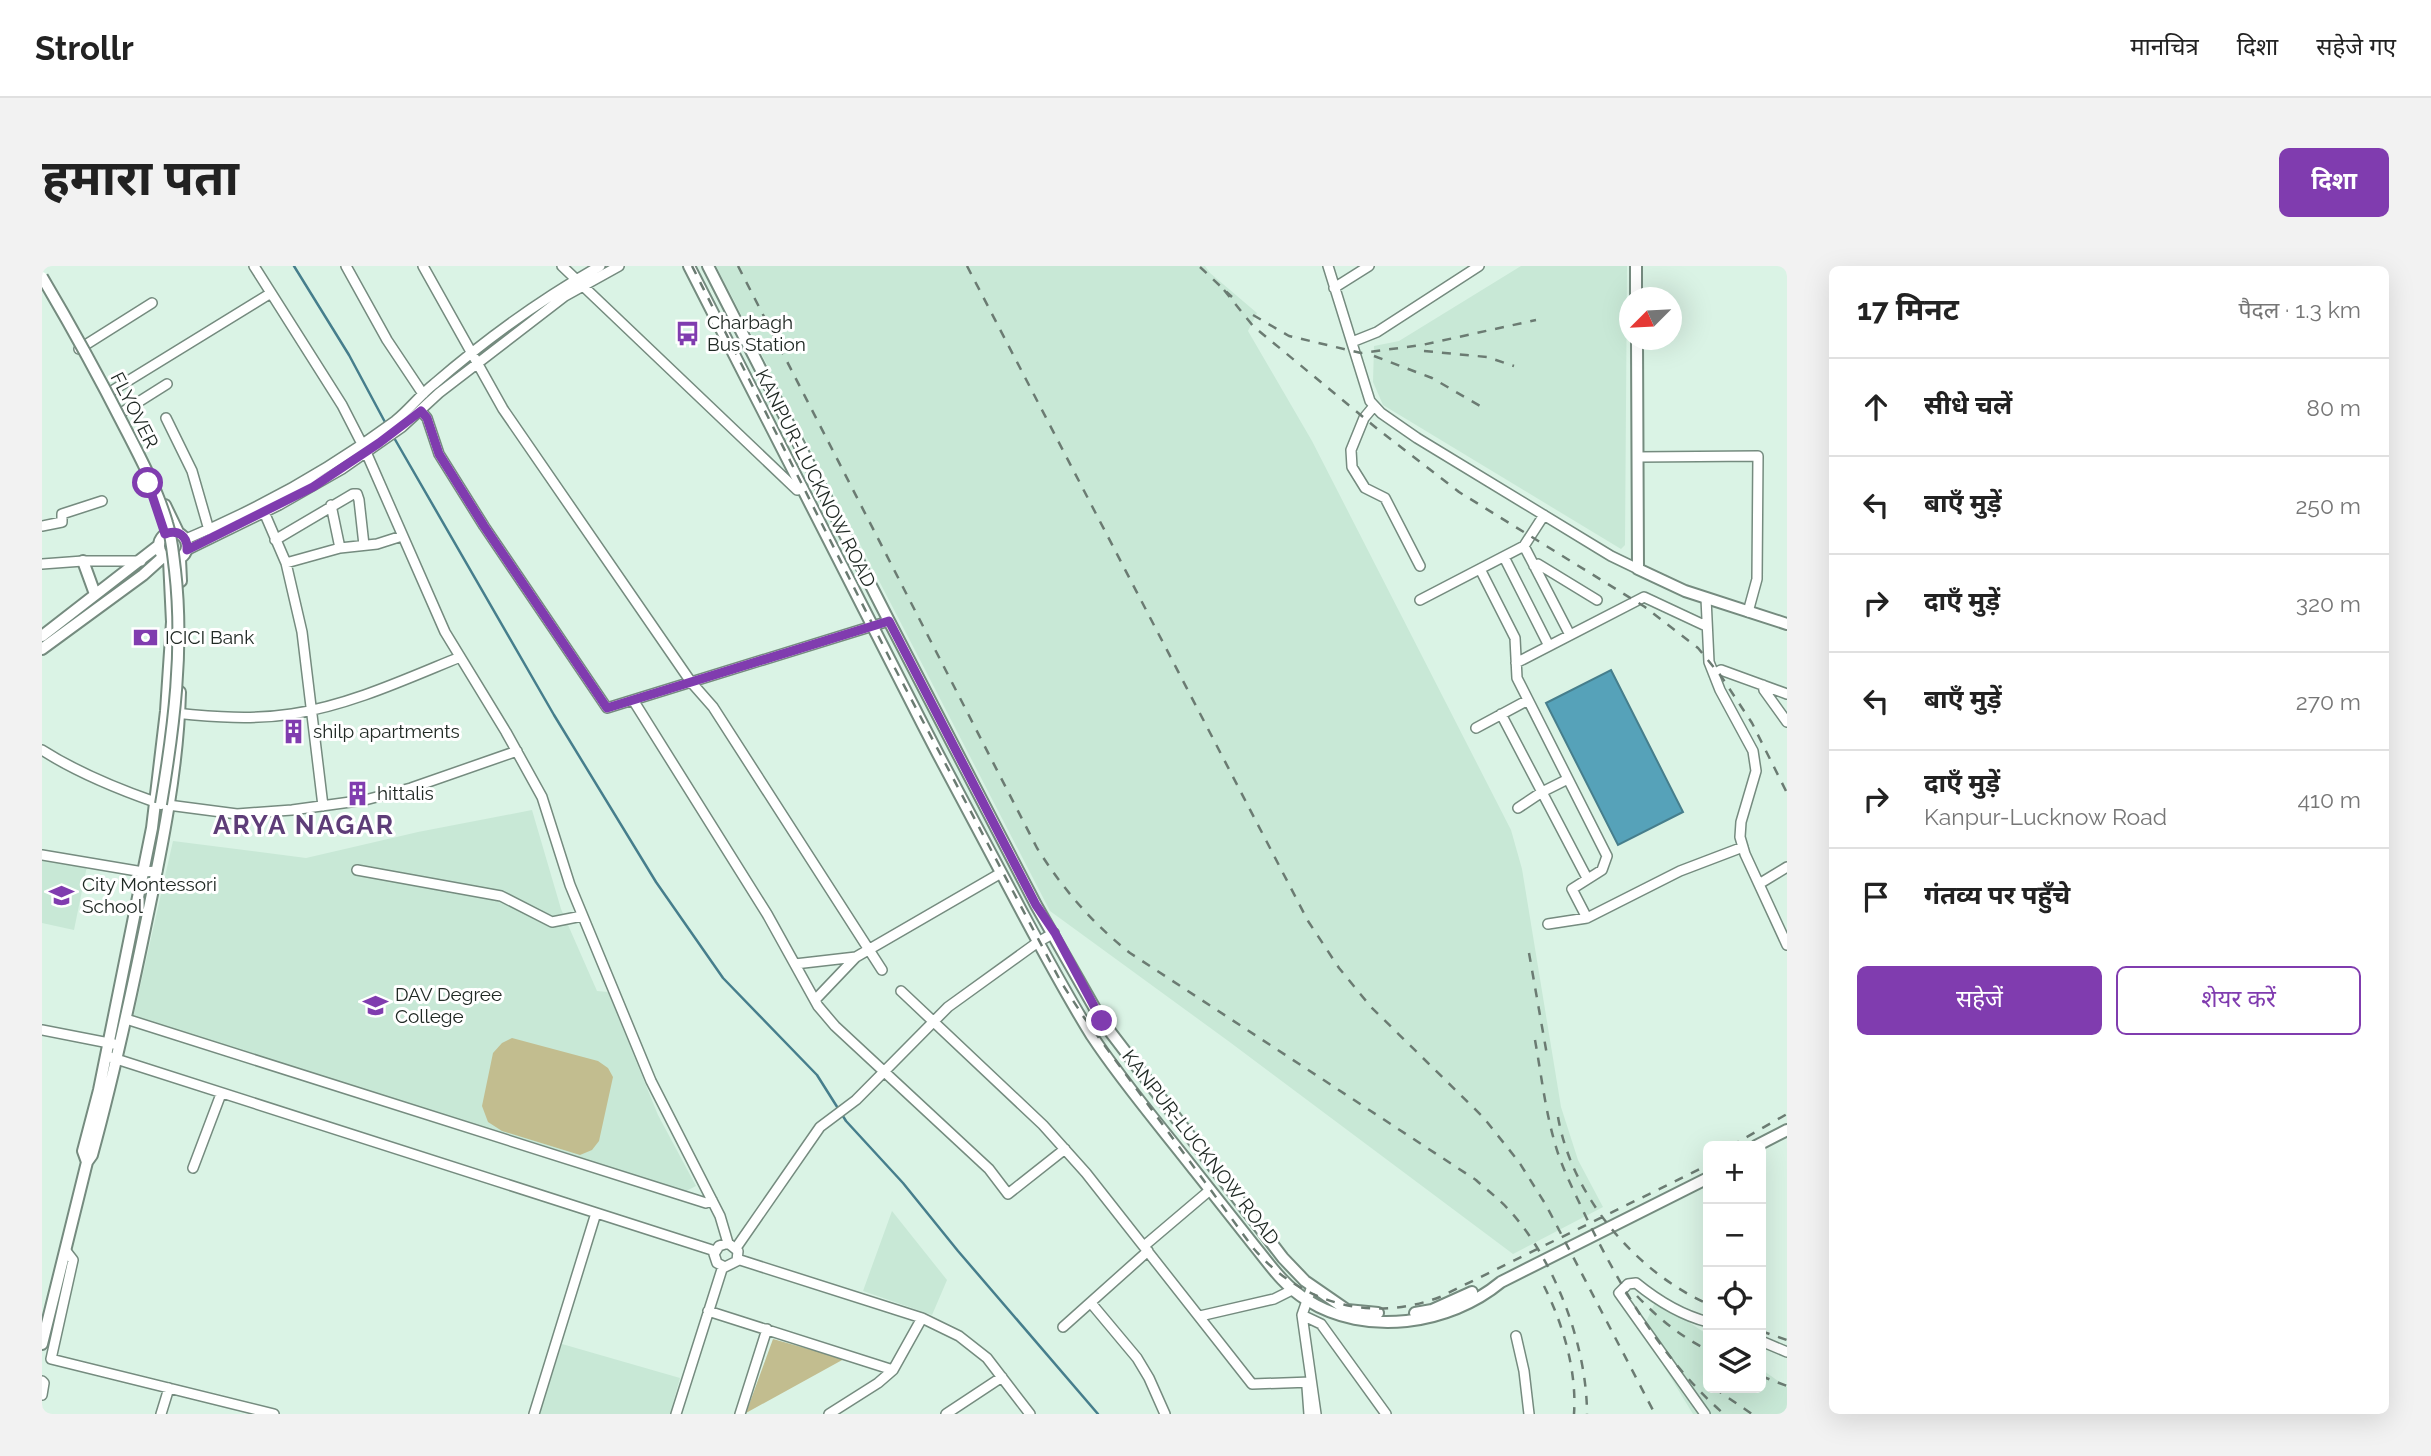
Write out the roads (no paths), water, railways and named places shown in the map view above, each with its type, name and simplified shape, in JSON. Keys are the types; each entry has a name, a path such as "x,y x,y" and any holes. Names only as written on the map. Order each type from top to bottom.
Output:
{"main road":[{"name":"KANPUR-LUCKNOW ROAD","path":"689,266 1001,873 1093,1037 1210,1190 1292,1290 1331,1312 1362,1319 1413,1321 1432,1318 1451,1311 1627,1217"},
{"name":"KANPUR-LUCKNOW ROAD","path":"708,266 1036,905 1055,933 1102,1021 1283,1258 1312,1286 1347,1311 1412,1313 1432,1310 1489,1284 1501,1282"},
{"path":"1636,266 1636,287"},
{"path":"42,270 148,483 165,534 174,549 161,804 163,835 126,1019 114,1044"},
{"name":"FLYOVER","path":"42,277 79,339 131,440 167,523 176,582 176,698 159,817 151,832"},
{"path":"42,285 110,392 154,478 174,549 182,625 180,713 161,804 151,832 111,1058 83,1151 87,1162 42,1345"},
{"path":"727,344 744,336"},
{"path":"1637,350 1638,569 1685,591 1787,624"},
{"path":"766,420 782,412"},
{"path":"42,636 141,561 174,549"},
{"path":"42,649 174,549"},
{"path":"83,561 95,594"},
{"name":"FLYOVER","path":"159,817 163,835"},
{"path":"1766,1141 1787,1130"},
{"path":"1766,1148 1787,1138"},
{"path":"1627,1217 1637,1207 1703,1174"},
{"path":"1627,1217 1703,1181"}],"street":[{"path":"254,266 342,405 364,448 445,632 542,797 570,885 651,1081 720,1216 737,1259"},
{"path":"345,266 387,340 423,394"},
{"path":"423,266 503,409 691,682 713,707 882,970"},
{"path":"562,266 797,490 802,489"},
{"path":"400,423 423,394 565,296 600,266"},
{"path":"579,283 619,266"},
{"path":"1328,266 1370,401 1381,413 1611,556 1638,569"},
{"path":"1335,288 1369,266"},
{"path":"1352,342 1377,332 1478,266"},
{"path":"110,392 271,293"},
{"path":"82,347 152,303"},
{"path":"174,549 264,512 313,487 364,448 421,411 474,359"},
{"path":"121,413 167,384"},
{"path":"1374,405 1364,418 1351,450 1352,467 1365,488 1385,498 1420,566"},
{"path":"421,411 427,418 439,454 484,526 607,708 889,621"},
{"path":"166,418 192,471 209,530"},
{"path":"174,549 248,513 364,448"},
{"path":"1638,457 1758,456 1757,579 1748,612"},
{"path":"275,540 331,505 351,494 357,494 364,545"},
{"path":"42,526 62,522 62,514 102,501"},
{"path":"331,505 340,548"},
{"path":"264,512 286,563 302,632 323,806"},
{"path":"1420,600 1524,546 1544,515"},
{"path":"286,563 340,548 377,544 402,536"},
{"path":"1524,546 1570,635"},
{"path":"1504,557 1549,646"},
{"path":"42,564 141,561"},
{"path":"1534,566 1538,564 1597,600"},
{"path":"1479,569 1515,638 1517,678 1607,856 1602,870 1572,889 1587,918"},
{"path":"1516,663 1644,597 1706,626"},
{"path":"1706,598 1709,662 1753,751 1756,771 1741,822 1740,837 1787,945"},
{"path":"166,712 208,717 292,714 387,687 460,657"},
{"path":"1714,674 1721,670 1787,694"},
{"path":"1763,685 1787,722"},
{"path":"1476,728 1528,699"},
{"path":"633,700 766,914 815,1000 835,1026 989,1169 1008,1194 1065,1149"},
{"path":"1501,714 1587,878"},
{"path":"42,750 73,769 110,786 161,804 237,814 365,800 411,788 517,751"},
{"path":"1518,808 1568,779"},
{"path":"1548,924 1587,918 1681,872 1743,847"},
{"path":"42,855 143,872 157,871"},
{"path":"1759,884 1787,867"},
{"path":"357,870 501,896 552,922 582,916"},
{"path":"815,1000 856,957 1001,873"},
{"path":"737,1259 734,1264 723,1266 717,1263 715,1251 719,1246 732,1245 820,1127 846,1107 948,1007 1038,942 1055,933"},
{"path":"795,964 856,957"},
{"path":"901,991 1044,1125 1252,1384 1309,1382"},
{"path":"126,1019 706,1203 712,1200"},
{"path":"42,1030 114,1044"},
{"path":"111,1058 715,1251"},
{"path":"193,1168 221,1094"},
{"path":"1063,1326 1091,1303 1210,1190"},
{"path":"534,1414 596,1213"},
{"path":"66,1251 73,1260 51,1359 274,1414"},
{"path":"737,1259 922,1318 959,1336 986,1358 1030,1414"},
{"path":"676,1414 723,1266"},
{"path":"1703,1321 1689,1317 1653,1297 1636,1283 1628,1284 1619,1293 1705,1414"},
{"path":"1309,1414 1309,1382 1302,1315 1312,1286"},
{"path":"1200,1316 1274,1299 1292,1290"},
{"path":"1091,1303 1137,1358 1165,1414"},
{"path":"708,1311 893,1370"},
{"path":"1302,1315 1321,1324 1386,1414"},
{"path":"829,1414 878,1383 893,1370 922,1318"},
{"path":"740,1414 767,1329"},
{"path":"1517,1336 1529,1414"},
{"path":"1766,1344 1787,1352"},
{"path":"946,1414 961,1410 1002,1377"},
{"path":"42,1381 42,1395"},
{"path":"1309,1382 1316,1414"},
{"path":"161,1414 169,1388"}],"water":[{"path":"1611,670 1683,812 1618,845 1546,703"}],"waterway":[{"path":"294,266 349,355 386,424"},
{"path":"393,436 554,715 656,882 723,978 817,1075 846,1121 903,1183 1098,1414"}],"railway":[{"path":"692,266 890,659 1061,982 1254,1249 1273,1268 1316,1295 1339,1303 1363,1308 1414,1305 1440,1297 1703,1167"},
{"path":"738,266 1037,848 1057,877 1090,917 1130,953 1476,1180 1505,1206 1541,1253 1565,1305 1581,1360 1587,1414"},
{"path":"967,266 1308,921 1339,968 1371,1007 1483,1117 1519,1162 1546,1205 1655,1414"},
{"path":"1200,267 1232,297"},
{"path":"1224,290 1253,326 1459,492 1645,607 1698,648 1721,676 1752,723 1787,793"},
{"path":"1253,315 1289,336 1361,353 1422,345 1536,320"},
{"path":"1424,351 1487,357 1514,366"},
{"path":"1374,356 1432,378 1487,410"},
{"path":"1529,953 1547,1055"},
{"path":"1535,1040 1554,1140 1564,1170 1587,1219 1646,1324 1682,1372 1724,1414"},
{"path":"1740,1141 1787,1114"},
{"path":"1558,1117 1577,1175 1611,1228 1656,1273 1703,1301"},
{"path":"1544,1286 1557,1316 1571,1365 1574,1414"},
{"path":"1637,1296 1670,1326 1703,1347"},
{"path":"1766,1333 1787,1340"},
{"path":"1766,1378 1787,1386"},
{"path":"1721,1393 1752,1414"}],"place":[{"name":"Charbagh Bus Station","path":"687,333"},
{"name":"ICICI Bank","path":"145,637"},
{"name":"shilp apartments","path":"293,731"},
{"name":"hittalis","path":"357,793"},
{"name":"City Montessori School","path":"62,895"},
{"name":"DAV Degree College","path":"375,1005"}],"district":[{"name":"ARYA NAGAR","path":"304,825"}]}
